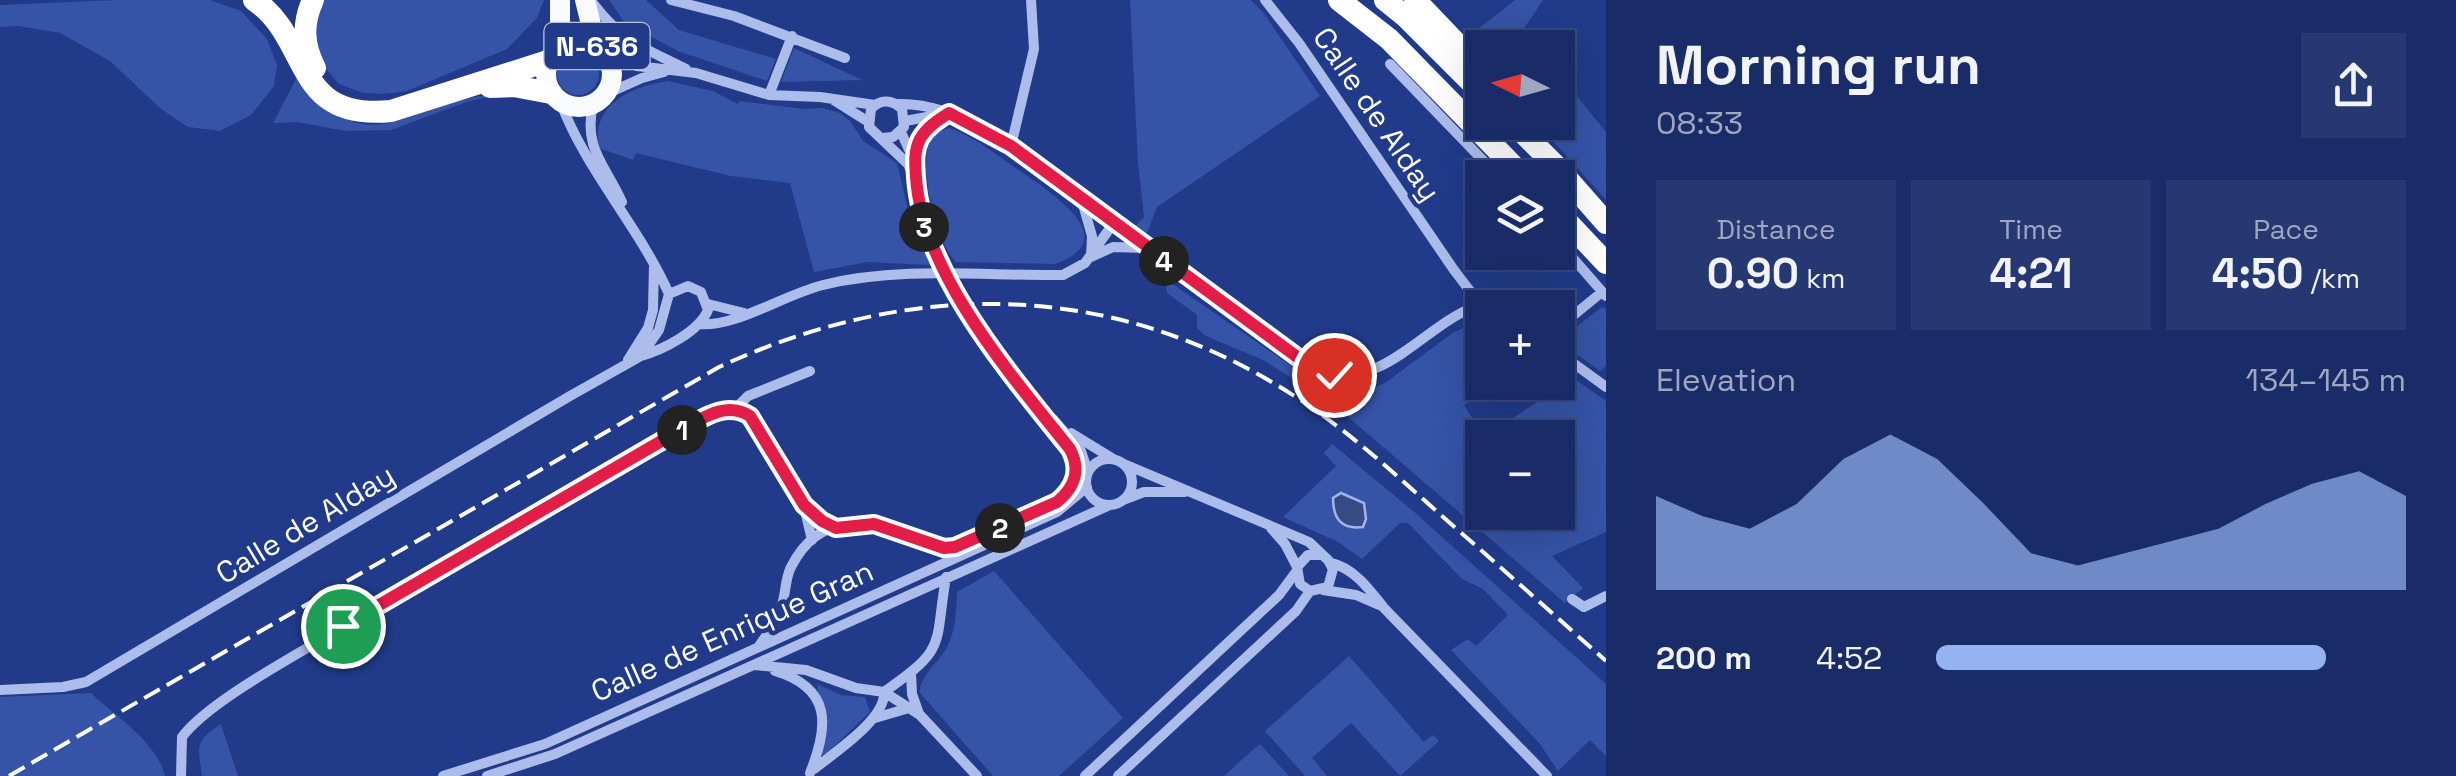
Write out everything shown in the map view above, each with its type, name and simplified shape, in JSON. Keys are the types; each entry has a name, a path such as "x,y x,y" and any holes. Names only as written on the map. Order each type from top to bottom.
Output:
{"highway":[{"path":"254,0 278,20 314,86 336,103 355,110 391,111 554,54"},
{"path":"313,0 304,27 310,59 324,82 355,110"},
{"name":"N-636","path":"560,0 554,54 546,77 555,97 572,106 598,99 612,74 600,49 587,0"},
{"path":"1339,0 1426,74 1508,160"},
{"path":"1384,0 1465,76"},
{"path":"1416,0 1465,52"},
{"name":"N-636","path":"554,54 574,40 600,49"},
{"path":"466,87 514,86 555,97"},
{"path":"1530,140 1550,160"},
{"path":"1575,188 1606,223"},
{"path":"1575,230 1606,263"}],"street":[{"path":"587,0 615,32 696,74"},
{"path":"672,0 734,16 844,58"},
{"path":"1011,146 1034,49 1031,0"},
{"name":"Calle de Alday","path":"1265,0 1469,290"},
{"path":"769,95 792,36"},
{"path":"600,49 637,66 696,74 769,95 898,104 915,163"},
{"path":"1390,64 1483,160"},
{"path":"630,222 613,182 592,148 588,126 598,99 642,78 674,70"},
{"path":"555,97 654,263 669,294 666,313 676,325 695,326 706,316 708,304 702,292 681,286 669,294"},
{"path":"831,98 868,121 872,132 908,164 916,182"},
{"name":"Calle de Alday","path":"898,104 917,104 949,113 1011,146 1304,362 1334,375 1366,374 1465,309"},
{"path":"868,121 875,105"},
{"path":"883,138 903,126 949,113"},
{"path":"758,646 782,607 789,570 812,540 836,528 874,524 931,544 955,547 1057,502 1068,493 1076,478 1076,461 1001,364 930,248 921,219 915,163 919,141 949,113"},
{"path":"1082,200 1092,236 1091,257"},
{"path":"1091,257 1113,224"},
{"name":"Calle de Alday","path":"0,690 86,682 695,326 718,326 821,285 884,274 1063,274 1113,247 1145,248"},
{"path":"1575,261 1604,294 1575,315"},
{"path":"654,263 681,286"},
{"name":"Calle de Alday","path":"624,365 648,328 655,297 654,263"},
{"path":"708,304 745,313"},
{"name":"Calle de Alday","path":"640,356 652,344 666,313"},
{"path":"1575,364 1606,387"},
{"path":"735,410 748,396 810,371"},
{"path":"1022,390 1066,430 1082,451 1088,472 1087,487 1095,500 1116,503 1132,483 1120,462"},
{"path":"181,776 182,736 249,684 414,582 714,412 735,410 750,416 804,505 836,528"},
{"path":"1066,430 1120,462 1309,542 1331,563 1363,582 1548,776"},
{"path":"1088,472 1099,461 1120,462"},
{"name":"Calle de Enrique Gran","path":"443,776 545,744 1057,512 1087,487"},
{"name":"Calle de Enrique Gran","path":"487,776 556,754 1116,503 1144,492 1186,492"},
{"path":"804,505 812,540"},
{"path":"1271,528 1285,544 1300,584 1316,591 1356,595 1384,608"},
{"path":"1085,776 1279,595 1308,556 1319,554"},
{"path":"1118,776 1316,591 1332,582 1331,563"},
{"path":"884,692 922,666 937,644 946,577"},
{"path":"1572,600 1584,608 1606,596"},
{"path":"752,664 806,670 856,688 884,692 914,711 977,776"},
{"path":"752,664 796,678 813,690 823,721 819,750 808,774"},
{"path":"911,673 914,711"},
{"path":"808,774 874,718 885,702 884,692"},
{"path":"874,718 914,711"}],"shaded area":[{"path":"210,0 241,11 267,39 277,65 274,86 251,115 220,131 188,127 161,109 110,61 60,33 0,27 0,5"},
{"path":"323,0 544,0 537,18 507,49 407,91 383,94 363,93 339,84 322,64 312,29"},
{"path":"609,0 646,0 679,30 776,59 767,81 678,51 625,23"},
{"path":"1130,0 1251,0 1320,96 1157,207 1147,233 1135,226 1144,217"},
{"path":"1515,0 1543,0 1523,30 1477,30"},
{"path":"794,48 862,80 781,82"},
{"path":"578,53 593,59 599,74 593,89 578,95 563,89 557,74 563,59"},
{"path":"296,79 340,116 375,125 468,99 508,93 469,101 391,130 346,131 297,122 273,123"},
{"path":"668,81 713,91 738,104 740,101 822,108 840,113 863,141 897,163 908,210 930,265 868,262 814,272 790,183 731,176 636,153 633,160 599,148 598,133 607,109 628,93"},
{"path":"1575,94 1606,132 1606,200 1575,165 1575,160 1570,160 1552,140 1575,140"},
{"path":"949,128 987,148 1064,204 1083,230 1084,242 1075,254 1055,264 956,262 936,222 926,168 931,138"},
{"path":"1171,283 1297,370 1336,392 1363,392 1385,383 1465,328 1465,400 1472,400 1464,405 1473,420 1465,420 1465,517 1333,404 1263,360 1206,336 1197,328 1197,315 1167,293 1166,287"},
{"path":"1602,307 1606,309 1606,366 1600,371 1575,353 1575,328"},
{"path":"1575,379 1606,401 1606,532 1552,556 1583,588 1565,603 1480,530 1575,530 1575,420 1510,420 1540,400 1575,400"},
{"path":"1332,444 1412,510 1606,684 1606,756 1590,740 1558,771 1540,744 1451,650 1468,639 1476,646 1508,615 1483,589 1462,579 1408,523 1400,523 1362,559 1338,542 1283,517 1336,466 1324,453"},
{"path":"1341,493 1364,503 1363,527 1349,527 1337,517 1333,498"},
{"path":"994,571 1123,718 1059,776 993,776 920,693 923,680 951,637 957,592"},
{"path":"1349,656 1424,742 1433,735 1439,741 1400,776 1351,723 1312,758 1327,776 1305,776 1265,731"},
{"path":"817,684 841,695 865,697 870,712 825,755 821,754 826,722"},
{"path":"91,693 145,741 165,776 0,776 0,697"},
{"path":"221,724 238,776 202,776 200,745"},
{"path":"1260,744 1289,776 1224,776 1256,747"}],"railway":[{"path":"9,776 719,367 793,338 867,317 941,306 1015,304 1089,313 1161,332 1232,361 1302,401 1356,441 1606,661"}],"route":[{"path":"343,626 677,432 725,409 750,416 804,505 836,528 874,524 944,548 955,547 1057,502 1068,493 1076,478 1076,461 1070,449 1001,364 930,248 917,195 916,152 925,132 949,113 1011,146 1304,362 1334,375"}]}
